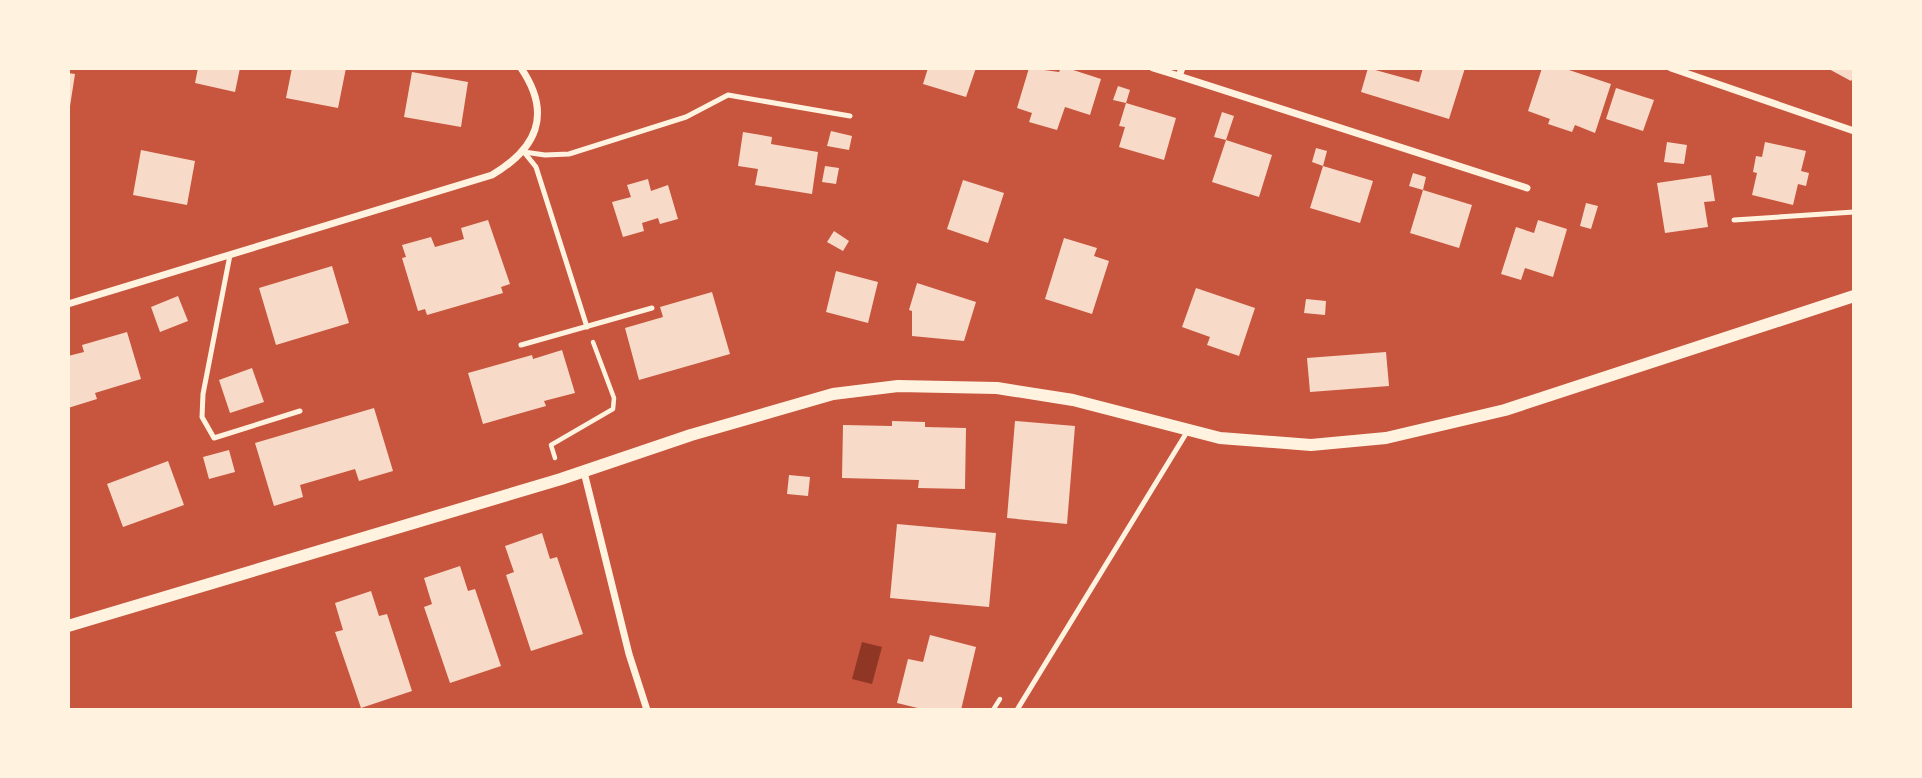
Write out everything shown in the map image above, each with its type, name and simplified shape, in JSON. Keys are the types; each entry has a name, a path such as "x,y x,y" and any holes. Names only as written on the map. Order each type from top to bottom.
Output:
{"street":[{"path":"68,304 492,175 524,152 537,117 534,94 521,68"},
{"path":"1153,68 1180,72 1527,188"},
{"path":"1671,68 1854,131"},
{"path":"68,626 584,472 620,457 833,394 898,386 997,388 1035,393 1220,439 1311,445 1386,438 1420,432 1545,397 1854,296"},
{"path":"584,472 629,653 647,710"}],"lane":[{"path":"524,152 569,154 686,117 728,95 850,116"},
{"path":"524,152 536,167 587,327"},
{"path":"1734,220 1854,212"},
{"path":"230,255 202,417 214,438 300,411"},
{"path":"521,345 652,308"},
{"path":"1017,710 1188,431"}],"path":[{"path":"555,459 551,445 612,409 614,398 587,327"}],"shaded area":[{"path":"862,642 882,647 872,684 852,679"}],"building":[{"path":"198,68 240,68 235,92 195,83"},
{"path":"292,68 346,68 338,108 286,98"},
{"path":"928,68 976,68 966,97 923,84"},
{"path":"1029,68 1059,72 1061,68 1067,68 1101,79 1090,115 1065,107 1057,130 1029,122 1032,113 1017,108"},
{"path":"1368,68 1419,82 1423,68 1465,68 1449,119 1361,92"},
{"path":"1542,68 1563,68 1611,84 1595,133 1575,125 1572,132 1548,124 1550,119 1528,111"},
{"path":"1827,68 1854,68 1854,76 1851,81"},
{"path":"412,72 468,82 461,127 404,117"},
{"path":"68,73 75,74 70,106 68,106"},
{"path":"1118,86 1130,90 1126,103 1113,100"},
{"path":"1616,88 1654,100 1643,131 1606,119"},
{"path":"1126,103 1176,118 1164,160 1119,147 1125,127 1119,126"},
{"path":"1222,112 1234,116 1226,140 1214,137"},
{"path":"831,131 852,136 849,150 827,146"},
{"path":"743,132 772,137 771,144 818,152 812,194 755,185 758,169 738,166"},
{"path":"1226,140 1272,155 1259,197 1212,182"},
{"path":"1667,142 1687,145 1684,164 1664,162"},
{"path":"1765,142 1806,151 1801,171 1809,173 1806,186 1798,184 1793,205 1752,195 1757,173 1753,172 1756,156 1762,157"},
{"path":"1316,148 1327,151 1323,166 1312,162"},
{"path":"141,150 195,161 187,205 133,195"},
{"path":"825,166 839,168 836,184 822,182"},
{"path":"1323,166 1373,181 1360,223 1310,208"},
{"path":"1413,173 1426,177 1423,190 1409,186"},
{"path":"1711,175 1715,201 1704,202 1708,227 1665,233 1657,183"},
{"path":"648,179 651,191 668,185 678,219 660,224 658,218 642,223 644,231 623,237 612,202 631,197 627,185"},
{"path":"963,180 1004,193 988,243 947,229"},
{"path":"1423,190 1472,205 1459,248 1410,233"},
{"path":"1586,203 1598,206 1591,229 1580,226"},
{"path":"488,220 510,284 501,287 503,293 427,315 425,309 418,311 402,258 406,257 402,245 431,237 435,247 464,239 461,228"},
{"path":"1538,220 1567,229 1553,277 1525,268 1521,280 1501,274 1516,227 1534,233"},
{"path":"834,231 849,241 843,251 827,242"},
{"path":"1064,238 1097,248 1094,256 1109,261 1092,314 1045,299"},
{"path":"332,266 349,323 276,345 259,288"},
{"path":"836,271 878,282 868,323 826,312"},
{"path":"917,283 976,302 964,341 912,336 912,311 909,310"},
{"path":"1196,288 1255,308 1239,356 1207,345 1210,337 1182,327"},
{"path":"712,292 730,354 639,380 625,328 663,317 660,307"},
{"path":"178,296 188,321 160,332 151,307"},
{"path":"1306,299 1326,301 1325,315 1304,313"},
{"path":"127,332 141,379 95,393 97,399 68,408 68,356 84,352 82,345"},
{"path":"562,350 575,393 544,401 546,406 483,424 468,373 532,355 533,359"},
{"path":"1386,352 1389,386 1310,392 1307,358"},
{"path":"252,368 264,402 230,413 219,380"},
{"path":"374,408 393,471 359,481 355,469 300,485 303,497 274,506 255,443"},
{"path":"892,421 925,422 925,427 966,428 965,489 918,488 919,480 842,478 843,425 892,426"},
{"path":"1015,421 1075,426 1067,524 1007,518"},
{"path":"229,450 235,472 209,479 203,457"},
{"path":"168,461 184,505 123,527 107,484"},
{"path":"789,475 810,477 808,496 787,494"},
{"path":"897,524 996,533 989,607 890,598"},
{"path":"542,533 550,559 557,557 583,634 531,651 506,575 514,572 505,546"},
{"path":"460,566 468,591 475,589 501,666 450,683 424,607 432,604 424,578"},
{"path":"371,591 379,616 387,614 412,691 361,708 335,632 343,630 335,603"},
{"path":"930,635 976,647 961,710 926,710 897,703 908,659 923,662"}]}
